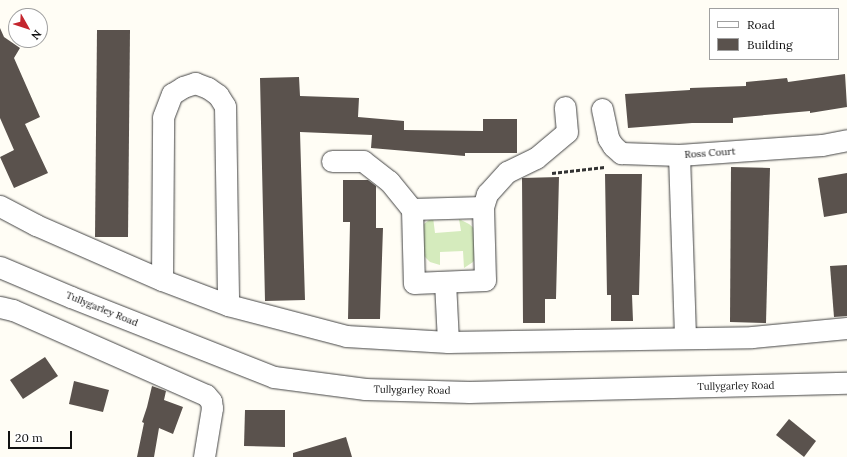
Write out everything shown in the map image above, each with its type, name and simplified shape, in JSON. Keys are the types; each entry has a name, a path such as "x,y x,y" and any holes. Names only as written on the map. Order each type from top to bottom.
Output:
{"street":[{"path":"162,280 163,117 172,94 183,87 195,83 208,88 218,95 225,106 228,305"},
{"path":"332,161 363,162 389,181 412,209 414,283 485,280 483,207 487,194 507,172 536,158 567,132 565,107"},
{"path":"602,109 608,138 612,146 621,153"},
{"name":"Ross Court","path":"621,153 679,155 822,145 847,140"},
{"path":"679,155 685,337"},
{"path":"0,206 36,225 162,280 228,305 346,336 448,342 752,337 847,328"},
{"path":"412,209 483,207"},
{"name":"Tullygarley Road","path":"0,267 71,297 267,374 290,379 364,389 469,392 847,383"},
{"path":"445,282 448,342"},
{"path":"0,306 13,310 206,395 211,401 212,408 204,457"}],"path":[{"path":"520,166 530,176 616,165 621,153"}],"green space":[{"path":"433,217 435,233 461,231 459,219 469,224 477,231 479,253 473,262 464,268 463,251 440,252 440,265 430,262 422,254 419,233 424,224"}],"building":[{"path":"0,28 4,37 8,40 8,48 20,48 14,58 40,117 25,124 48,173 14,188 0,157 14,150 0,118"},
{"path":"97,30 130,30 128,237 95,237"},
{"path":"845,74 847,107 810,113 810,111 733,118 733,123 692,123 628,128 625,94 690,90 690,88 746,86 746,82 787,78 788,82"},
{"path":"299,77 300,96 359,98 358,117 404,121 404,130 483,131 483,119 517,119 517,153 465,153 465,156 371,148 372,135 300,132 305,300 265,301 260,78"},
{"path":"731,167 770,168 766,323 730,322"},
{"path":"847,173 847,213 824,217 818,178"},
{"path":"605,174 642,174 639,295 632,295 633,321 611,321 611,295 607,295"},
{"path":"559,177 556,299 545,299 545,323 523,323 522,178"},
{"path":"343,180 368,180 376,186 376,228 383,228 380,319 348,319 350,222 343,222"},
{"path":"847,265 847,316 834,317 830,266"},
{"path":"45,357 58,376 23,399 10,380"},
{"path":"74,381 109,390 103,412 69,404"},
{"path":"152,386 166,391 164,400 183,407 173,434 159,428 154,457 137,457 144,423 142,422"},
{"path":"245,410 285,410 285,447 244,446"},
{"path":"789,419 816,441 804,457 776,435"},
{"path":"346,437 352,457 293,457 293,453"}]}
